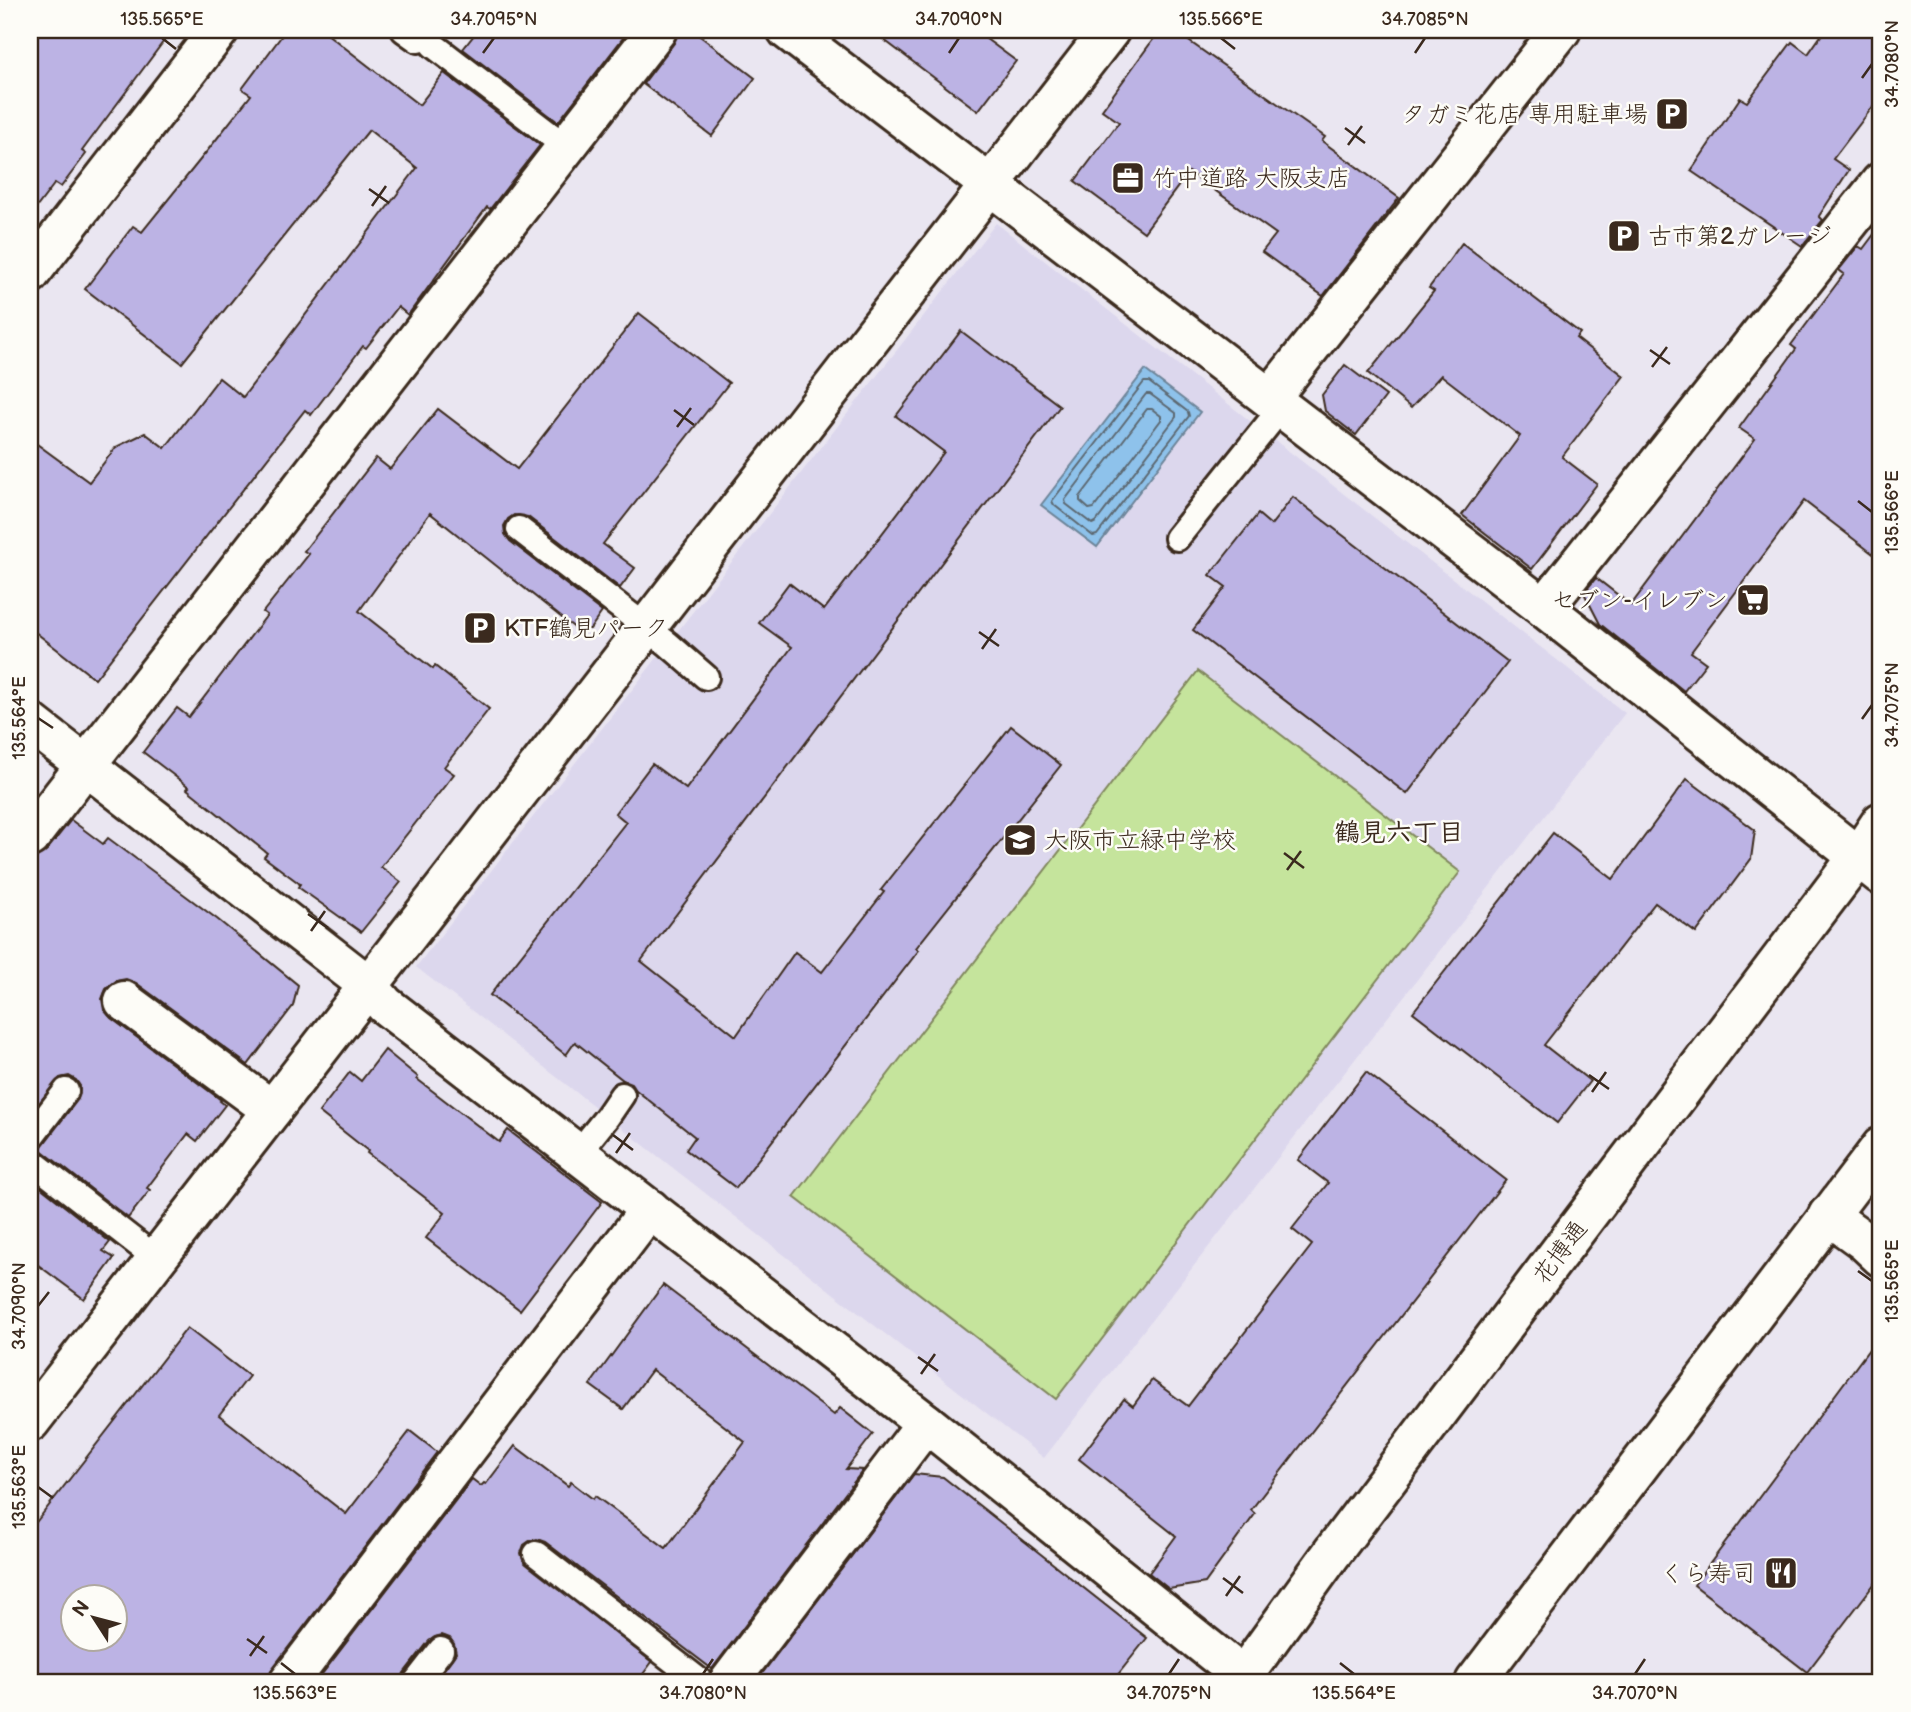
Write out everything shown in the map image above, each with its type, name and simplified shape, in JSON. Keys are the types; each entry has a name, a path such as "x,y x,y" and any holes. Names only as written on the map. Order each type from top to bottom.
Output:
{"street":[{"path":"30,274 219,30"},
{"path":"30,837 657,30"},
{"path":"788,30 1544,608 1870,866"},
{"path":"30,1422 1110,30"},
{"path":"1276,402 1561,30"},
{"path":"1544,608 1881,182"},
{"path":"30,722 368,985 385,1005 926,1423 1244,1680"},
{"name":"花博通","path":"1244,1680 1332,1553 1870,866 1881,822"},
{"path":"124,1002 272,1110"},
{"path":"1475,1682 1881,1147"},
{"path":"292,1681 650,1209"},
{"path":"1828,1215 1881,1257"},
{"path":"729,1682 926,1423"}],"lane":[{"path":"418,38 566,147"},
{"path":"1177,538 1276,402"},
{"path":"519,529 668,644 706,677"},
{"path":"30,1138 66,1091"},
{"path":"578,1153 622,1095"},
{"path":"30,1160 157,1259"},
{"path":"536,1554 701,1682"},
{"path":"416,1682 441,1650"}],"shaded area":[{"name":"大阪市立緑中学校","path":"996,223 1625,713 1044,1458 416,967"}],"green space":[{"path":"1198,671 1460,872 1056,1399 794,1197"}],"water":[{"path":"1145,370 1200,412 1097,547 1041,505"}],"building":[{"path":"30,30 172,30 82,151 86,154 61,187 55,183 30,216"},
{"path":"286,30 322,30 419,105 444,73 540,145 490,209 487,207 408,315 398,307 366,348 363,346 311,415 305,410 95,679 30,628 30,439 89,482 116,447 145,433 165,448 219,378 243,397 417,168 369,130 182,363 85,289 133,226 142,232 251,95 242,89"},
{"path":"478,30 629,30 558,122 463,49"},
{"path":"678,30 692,30 755,78 712,136 643,84 674,43"},
{"path":"871,30 974,30 1016,61 978,111"},
{"path":"1160,30 1173,30 1325,137 1322,141 1399,198 1323,296 1262,252 1276,234 1189,172 1144,232 1075,181 1119,122 1102,110"},
{"path":"1825,30 1869,30 1881,39 1881,96 1833,159 1849,170 1819,216 1823,220 1802,246 1691,171 1740,98 1747,102 1792,42 1808,54"},
{"path":"1881,225 1881,560 1804,501 1691,652 1706,663 1684,691 1600,624 1584,593 1596,578 1631,605 1755,439 1739,428 1796,349 1791,345 1844,274 1839,270 1858,246 1863,249"},
{"path":"1462,243 1580,333 1576,338 1624,376 1562,457 1597,484 1532,569 1462,515 1520,436 1441,375 1411,408 1368,373 1434,291 1429,288"},
{"path":"639,313 729,383 603,544 635,568 620,588 528,517 514,515 504,526 510,541 602,612 590,629 576,629 430,513 359,611 489,709 444,767 454,774 381,867 401,882 361,932 298,887 300,884 264,857 267,853 143,752 177,708 189,717 267,615 263,612 309,554 304,551 376,458 390,469 438,409 517,469"},
{"path":"961,331 1060,406 641,961 736,1036 795,952 822,972 884,892 881,890 1011,726 1061,765 916,948 919,950 736,1188 686,1150 695,1137 636,1090 631,1083 623,1080 575,1042 566,1055 490,995 626,822 615,813 652,764 686,789 792,647 759,623 789,583 824,610 944,452 896,416"},
{"path":"1345,365 1386,396 1356,435 1325,411 1322,395"},
{"path":"1293,497 1508,662 1407,794 1193,630 1226,587 1210,575 1258,514 1271,525"},
{"path":"1687,779 1755,830 1751,859 1696,933 1655,903 1544,1045 1590,1081 1557,1123 1413,1012 1553,833 1613,879"},
{"path":"71,820 103,844 108,838 217,919 298,985 293,1006 248,1065 136,983 126,979 116,981 106,989 102,999 104,1010 111,1018 225,1105 197,1141 188,1134 128,1218 40,1149 78,1099 80,1086 76,1080 69,1076 60,1078 30,1114 30,868"},
{"path":"385,1050 418,1077 417,1079 499,1142 508,1130 602,1202 520,1310 426,1238 445,1213 319,1112 350,1072 361,1081"},
{"path":"1366,1072 1506,1180 1251,1510 1255,1514 1205,1583 1169,1589 1149,1573 1176,1536 1079,1459 1124,1399 1133,1406 1152,1380 1188,1406 1312,1245 1292,1229 1328,1183 1298,1160"},
{"path":"30,1179 110,1242 103,1251 114,1258 84,1299 30,1259"},
{"path":"663,1285 834,1415 840,1408 873,1434 846,1469 863,1470 712,1669 545,1542 537,1539 524,1545 521,1553 523,1560 652,1662 637,1682 435,1682 456,1653 450,1638 442,1635 429,1641 404,1673 401,1682 316,1682 472,1479 481,1486 486,1484 515,1446 568,1486 571,1482 593,1499 595,1496 666,1548 745,1442 652,1370 623,1409 590,1385"},
{"path":"187,1328 249,1376 219,1415 346,1514 410,1431 437,1452 272,1669 268,1682 30,1682 30,1530"},
{"path":"1881,1333 1881,1575 1807,1672 1694,1585"},
{"path":"914,1474 943,1477 1147,1638 1112,1682 770,1682 761,1675"}],"place":[{"name":"タガミ花店 専用駐車場","path":"1672,114"},
{"name":"竹中道路 大阪支店","path":"1128,178"},
{"name":"古市第2ガレージ","path":"1624,236"},
{"name":"セブン-イレブン","path":"1753,600"},
{"name":"KTF鶴見パーク","path":"480,628"},
{"name":"大阪市立緑中学校","path":"1020,840"},
{"name":"くら寿司","path":"1781,1573"}],"district":[{"name":"鶴見六丁目","path":"1399,832"}]}
